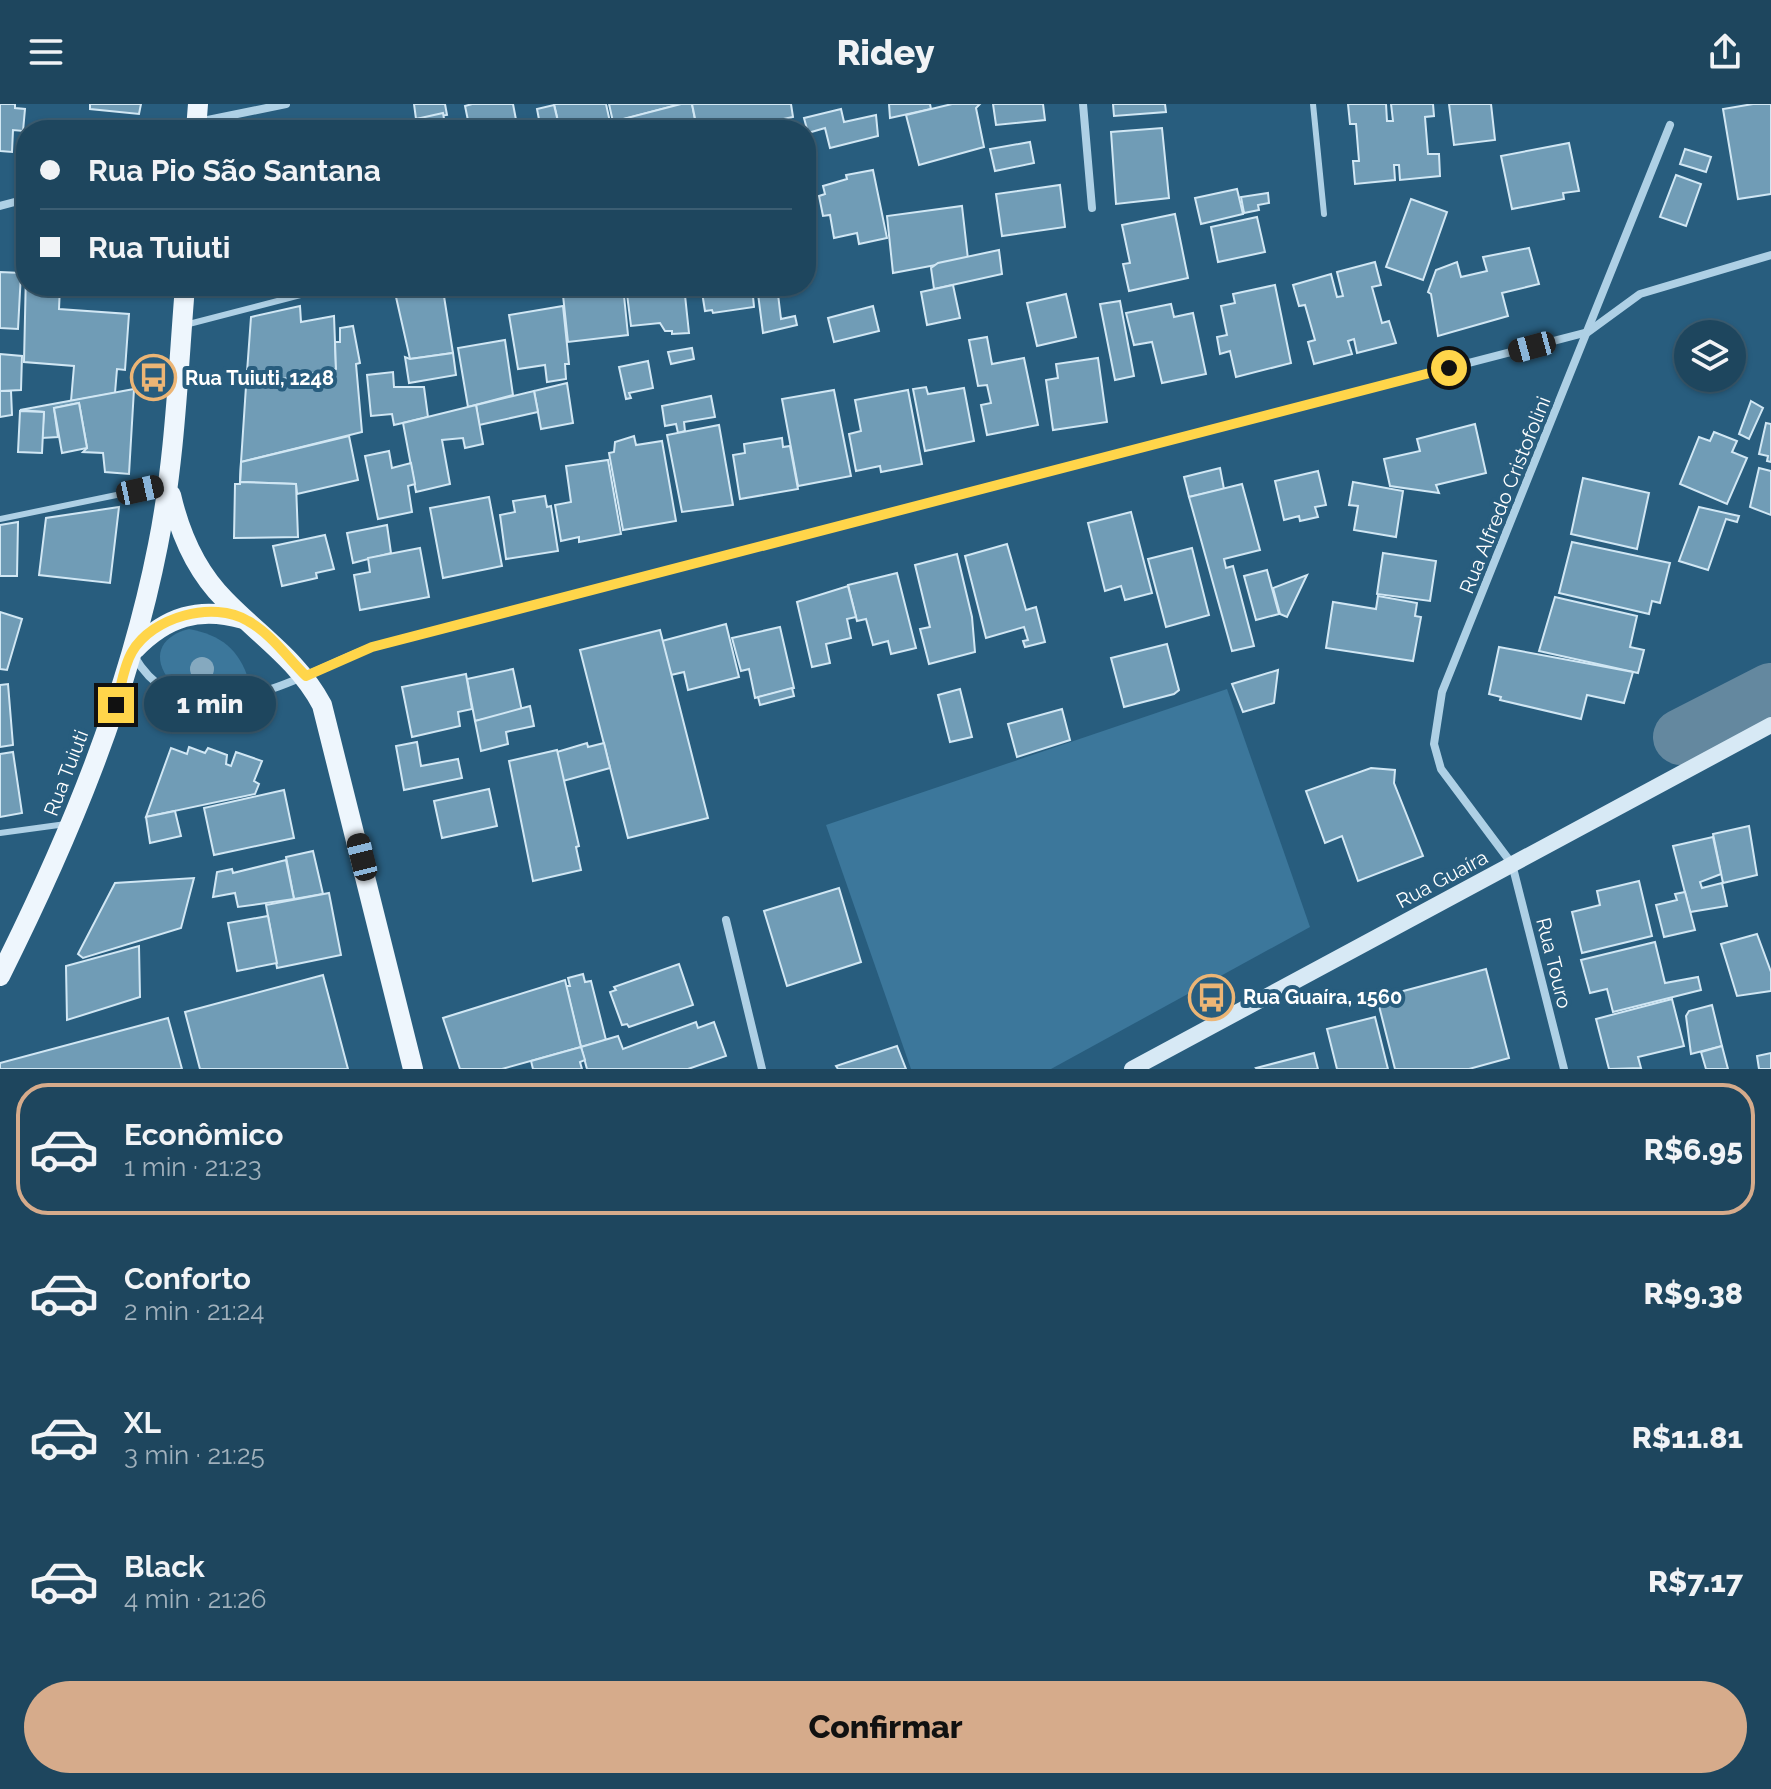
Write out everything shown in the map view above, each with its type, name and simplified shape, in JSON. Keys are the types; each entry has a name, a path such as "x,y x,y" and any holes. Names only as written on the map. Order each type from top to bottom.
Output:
{"main road":[{"name":"Rua Tuiuti","path":"0,976 74,823 108,732 132,651 158,544 168,484 184,296"},
{"name":"Rua Tuiuti","path":"168,484 188,547 224,599 306,676"},
{"path":"132,651 153,630 180,616 202,612 247,620"},
{"path":"306,676 332,735 413,1069"}],"street":[{"path":"197,119 286,104"},
{"path":"1083,104 1092,208"},
{"name":"Rua Alfredo Cristofolini","path":"1512,864 1441,769 1434,744 1435,720 1442,692 1670,125"},
{"path":"132,651 157,686 174,696 196,701 246,696 280,688 372,647 1588,332 1640,294 1771,255"},
{"name":"Rua Guaíra","path":"1132,1069 1771,725"},
{"name":"Rua Touro","path":"1512,864 1564,1069"},
{"path":"726,920 762,1069"}],"lane":[{"path":"1313,104 1324,214"},
{"path":"182,326 297,296"},
{"path":"0,519 168,484"},
{"path":"0,833 74,823"}],"shaded area":[{"path":"189,629 210,635 227,645 240,660 249,681 186,685 167,677 160,660 163,646 173,636"},
{"path":"1227,689 1310,927 1051,1069 911,1069 826,825"}],"building":[{"path":"0,104 15,104 15,108 25,109 24,120 16,120 12,152 0,151"},
{"path":"90,104 141,104 139,114 90,109"},
{"path":"414,104 445,104 447,115 416,119"},
{"path":"513,104 516,120 468,120 465,106"},
{"path":"554,104 606,104 610,120 558,120"},
{"path":"609,104 681,104 621,120 613,120"},
{"path":"692,104 695,120 619,120"},
{"path":"692,104 791,104 793,117 783,120 695,120"},
{"path":"889,104 930,104 931,109 890,118"},
{"path":"952,104 980,104 976,108 984,147 919,165 906,115"},
{"path":"993,104 1043,104 1045,120 996,125"},
{"path":"1113,104 1165,104 1166,112 1114,116"},
{"path":"1348,104 1386,104 1387,121 1393,121 1391,104 1433,104 1434,116 1425,117 1428,154 1439,154 1440,176 1400,180 1399,165 1394,165 1395,180 1355,184 1353,161 1359,161 1356,124 1350,124"},
{"path":"1449,104 1491,104 1495,140 1454,145"},
{"path":"1771,104 1771,194 1738,199 1723,109"},
{"path":"554,105 558,120 539,120 537,109"},
{"path":"841,109 844,122 876,115 878,136 830,148 825,128 816,131 816,120 804,118"},
{"path":"443,113 444,120 416,120"},
{"path":"1162,128 1169,198 1116,204 1111,132"},
{"path":"1030,142 1034,163 995,171 990,149"},
{"path":"1569,143 1579,191 1563,193 1564,199 1512,209 1501,156"},
{"path":"1685,149 1711,157 1706,172 1680,164"},
{"path":"873,170 887,238 859,244 857,233 834,238 830,215 823,216 819,196 825,194 823,186 847,179 846,175"},
{"path":"1676,175 1701,184 1686,226 1660,217"},
{"path":"1060,185 1065,227 1002,236 996,194"},
{"path":"1237,189 1243,214 1201,224 1195,198"},
{"path":"1268,193 1269,203 1258,205 1259,210 1244,213 1241,197"},
{"path":"1411,199 1447,212 1423,280 1386,267"},
{"path":"962,206 968,259 893,273 887,216"},
{"path":"1175,214 1188,278 1129,291 1123,264 1130,263 1122,225"},
{"path":"1257,217 1265,252 1218,262 1211,227"},
{"path":"1529,248 1539,284 1502,293 1508,316 1438,336 1431,294 1428,292 1436,270 1457,262 1461,277 1487,271 1483,257"},
{"path":"999,250 1002,274 934,289 931,268 938,263"},
{"path":"1375,262 1381,285 1372,287 1382,323 1389,321 1396,343 1357,353 1354,339 1348,341 1352,354 1314,364 1308,342 1315,340 1305,305 1299,306 1293,285 1331,274 1337,297 1343,296 1337,272"},
{"path":"0,272 16,273 16,296 20,296 18,329 0,328"},
{"path":"953,285 960,318 927,325 921,292"},
{"path":"1275,285 1291,363 1236,377 1230,351 1220,354 1217,337 1227,335 1221,306 1235,303 1233,294"},
{"path":"1066,294 1076,337 1037,346 1027,303"},
{"path":"25,296 60,296 59,309 129,314 125,370 117,369 115,393 71,401 74,366 24,362"},
{"path":"444,296 453,353 410,359 396,297"},
{"path":"563,296 624,296 628,335 568,342"},
{"path":"627,296 685,296 689,333 672,334 672,331 665,331 660,323 631,326"},
{"path":"703,296 753,296 754,307 713,313 712,310 705,311"},
{"path":"758,296 778,296 781,319 795,316 797,325 763,333"},
{"path":"1120,301 1134,376 1115,380 1100,304"},
{"path":"1171,304 1174,317 1193,313 1206,374 1162,383 1152,342 1134,345 1126,313"},
{"path":"300,306 301,322 334,316 336,369 246,386 251,317"},
{"path":"563,306 569,364 565,364 566,379 547,382 545,365 518,369 509,315"},
{"path":"873,306 879,331 834,342 828,318"},
{"path":"353,326 360,363 356,364 362,432 241,462 246,386 336,369 335,342 340,342 340,328"},
{"path":"987,337 992,364 1024,358 1038,425 987,435 981,405 991,403 987,385 978,386 969,340"},
{"path":"505,340 513,395 468,407 458,348"},
{"path":"692,348 694,359 671,364 668,352"},
{"path":"453,353 456,375 409,383 405,357 410,359"},
{"path":"0,354 22,356 21,390 0,391"},
{"path":"1098,358 1107,422 1053,430 1046,380 1058,378 1056,364"},
{"path":"648,361 653,388 629,393 631,398 626,399 619,367"},
{"path":"393,372 394,387 424,387 428,417 394,425 392,414 371,416 367,375"},
{"path":"567,383 573,423 541,429 534,391"},
{"path":"926,387 928,394 964,388 974,441 925,451 913,389"},
{"path":"134,389 129,474 105,472 103,453 83,452 87,448 79,403 54,408 58,437 42,438 44,412 20,410"},
{"path":"834,390 851,476 798,486 782,399"},
{"path":"908,390 922,464 881,472 880,466 856,471 849,434 861,431 855,400"},
{"path":"0,391 11,391 12,415 0,417"},
{"path":"534,391 538,412 479,425 476,405"},
{"path":"711,396 715,417 684,422 685,431 678,433 676,424 665,426 662,406"},
{"path":"1751,401 1763,408 1749,439 1739,434"},
{"path":"79,403 87,448 62,453 54,408"},
{"path":"476,405 483,444 465,448 463,438 442,440 450,484 416,492 403,423"},
{"path":"20,411 44,412 42,453 18,452"},
{"path":"1766,423 1771,424 1771,462 1767,461 1768,456 1759,454"},
{"path":"1475,424 1486,473 1436,485 1439,493 1390,486 1384,459 1420,451 1417,439"},
{"path":"719,425 733,505 682,512 667,435"},
{"path":"1714,432 1737,441 1732,452 1747,458 1727,504 1680,484 1699,437 1710,441"},
{"path":"349,436 358,480 297,494 296,484 240,482 241,462"},
{"path":"634,436 636,445 662,441 676,521 623,530 609,453 614,452 615,442"},
{"path":"782,438 783,447 790,446 798,489 740,499 733,455 745,453 744,444"},
{"path":"389,451 392,468 411,463 415,484 408,486 412,512 378,519 365,456"},
{"path":"608,460 621,534 579,542 579,537 561,541 555,505 571,502 566,466"},
{"path":"1220,468 1224,489 1189,497 1184,477"},
{"path":"1759,468 1771,471 1771,515 1750,507"},
{"path":"1318,471 1326,505 1315,507 1318,517 1300,521 1299,516 1284,520 1275,481"},
{"path":"1583,478 1649,493 1637,549 1571,534"},
{"path":"1353,482 1403,491 1396,537 1354,530 1358,506 1349,505"},
{"path":"235,484 296,484 298,537 234,538"},
{"path":"1242,484 1260,550 1224,559 1226,568 1233,566 1254,646 1232,651 1189,497"},
{"path":"545,496 547,507 551,506 558,551 506,559 500,515 515,512 513,501"},
{"path":"489,497 502,566 443,578 430,508"},
{"path":"119,507 110,583 39,575 46,518"},
{"path":"1699,507 1739,516 1737,522 1726,519 1708,570 1679,561"},
{"path":"1131,512 1152,593 1125,600 1121,586 1105,591 1088,523"},
{"path":"18,522 17,576 0,576 0,525"},
{"path":"387,525 391,553 353,563 347,533"},
{"path":"325,535 334,569 316,573 317,578 282,586 273,546"},
{"path":"1572,542 1670,563 1660,603 1652,601 1649,614 1559,593"},
{"path":"1007,544 1026,610 1036,607 1045,642 1025,647 1023,641 1028,640 1024,627 986,638 965,556"},
{"path":"420,548 429,597 360,610 354,575 370,572 368,558"},
{"path":"1192,548 1209,615 1166,627 1148,559"},
{"path":"1383,553 1436,561 1430,601 1377,594"},
{"path":"957,554 972,617 975,652 929,664 920,629 930,627 915,565"},
{"path":"1267,570 1279,614 1256,620 1244,576"},
{"path":"897,573 916,648 891,654 888,641 873,645 866,619 857,621 848,585"},
{"path":"1307,575 1287,617 1280,614 1273,588"},
{"path":"848,586 856,617 847,619 851,638 826,644 830,663 812,667 797,602"},
{"path":"1378,596 1417,603 1415,616 1421,617 1413,661 1326,648 1333,602 1376,609"},
{"path":"1555,597 1637,616 1630,647 1644,650 1638,673 1539,651"},
{"path":"0,612 22,619 7,670 0,669"},
{"path":"726,624 739,677 688,690 684,672 671,675 662,641"},
{"path":"780,627 794,688 755,698 749,669 741,671 732,638"},
{"path":"660,630 708,818 628,838 580,650"},
{"path":"1167,644 1179,690 1124,707 1111,658"},
{"path":"1499,647 1633,672 1624,703 1587,695 1581,719 1500,700 1501,697 1489,694"},
{"path":"513,669 522,711 475,721 467,679"},
{"path":"1278,670 1274,703 1243,712 1232,684"},
{"path":"466,674 472,709 458,712 460,726 412,737 402,687"},
{"path":"8,684 13,745 0,747 0,685"},
{"path":"792,688 794,696 760,705 758,697"},
{"path":"960,689 972,737 950,742 938,695"},
{"path":"530,706 534,726 506,732 508,744 481,751 475,721"},
{"path":"1062,709 1070,740 1017,757 1008,724"},
{"path":"417,742 421,766 458,759 462,778 404,790 396,746"},
{"path":"587,743 588,747 604,743 610,768 563,781 557,752"},
{"path":"189,747 205,753 208,748 227,755 226,764 231,766 236,752 262,761 254,781 259,784 255,794 146,817 171,748 187,754"},
{"path":"557,750 579,846 576,847 581,870 533,881 509,761"},
{"path":"13,752 22,813 0,817 0,754"},
{"path":"1371,768 1395,770 1394,783 1423,856 1358,881 1342,836 1325,843 1306,791"},
{"path":"489,789 497,826 442,838 434,801"},
{"path":"284,790 294,838 214,855 204,808"},
{"path":"175,811 181,836 150,843 146,817"},
{"path":"1749,826 1757,875 1723,883 1713,834"},
{"path":"1713,837 1721,874 1700,882 1702,888 1722,883 1727,906 1690,912 1673,846"},
{"path":"313,851 323,894 294,899 286,857"},
{"path":"286,860 294,899 238,907 235,893 213,897 217,872 232,869 233,873"},
{"path":"194,878 181,928 83,958 78,954 115,883"},
{"path":"1639,881 1652,936 1582,953 1572,912 1600,905 1597,891"},
{"path":"839,888 861,962 787,986 764,911"},
{"path":"1685,892 1695,930 1664,937 1656,905 1677,900 1675,894"},
{"path":"329,893 341,955 277,968 266,905"},
{"path":"268,916 277,963 237,971 228,923"},
{"path":"1757,934 1771,972 1771,991 1737,996 1721,944"},
{"path":"1655,942 1665,983 1698,977 1701,990 1613,1012 1607,989 1590,993 1581,960"},
{"path":"139,946 140,997 67,1020 66,966"},
{"path":"679,964 693,1005 629,1027 622,1025 610,992 616,990 614,987"},
{"path":"1486,969 1509,1058 1469,1069 1395,1069 1377,998"},
{"path":"583,974 585,982 591,981 606,1040 581,1047 566,986 570,986 568,978"},
{"path":"323,975 348,1069 200,1069 185,1012"},
{"path":"565,980 581,1047 502,1069 460,1069 443,1018"},
{"path":"1672,999 1684,1046 1638,1057 1641,1068 1609,1069 1596,1019"},
{"path":"1712,1005 1722,1046 1691,1054 1686,1016 1689,1011"},
{"path":"1375,1017 1388,1069 1337,1069 1327,1029"},
{"path":"168,1018 182,1069 0,1069 0,1063"},
{"path":"696,1022 698,1028 714,1022 726,1056 688,1069 587,1069 581,1047 618,1036 623,1049"},
{"path":"897,1046 906,1069 838,1069 836,1066"},
{"path":"1722,1046 1728,1069 1706,1069 1701,1052"},
{"path":"581,1047 585,1060 580,1062 582,1069 533,1069 531,1061"},
{"path":"1314,1053 1318,1069 1256,1068"},
{"path":"1771,1053 1771,1069 1759,1069 1757,1056"}],"waterway":[{"path":"1681,737 1771,691"}],"place":[{"name":"Rua Tuiuti, 1248","path":"154,378"},
{"name":"Rua Guaíra, 1560","path":"1212,997"}],"route":[{"path":"116,705 132,651 153,630 180,616 202,612 247,620 274,642 306,676 372,647 1449,368"}]}
